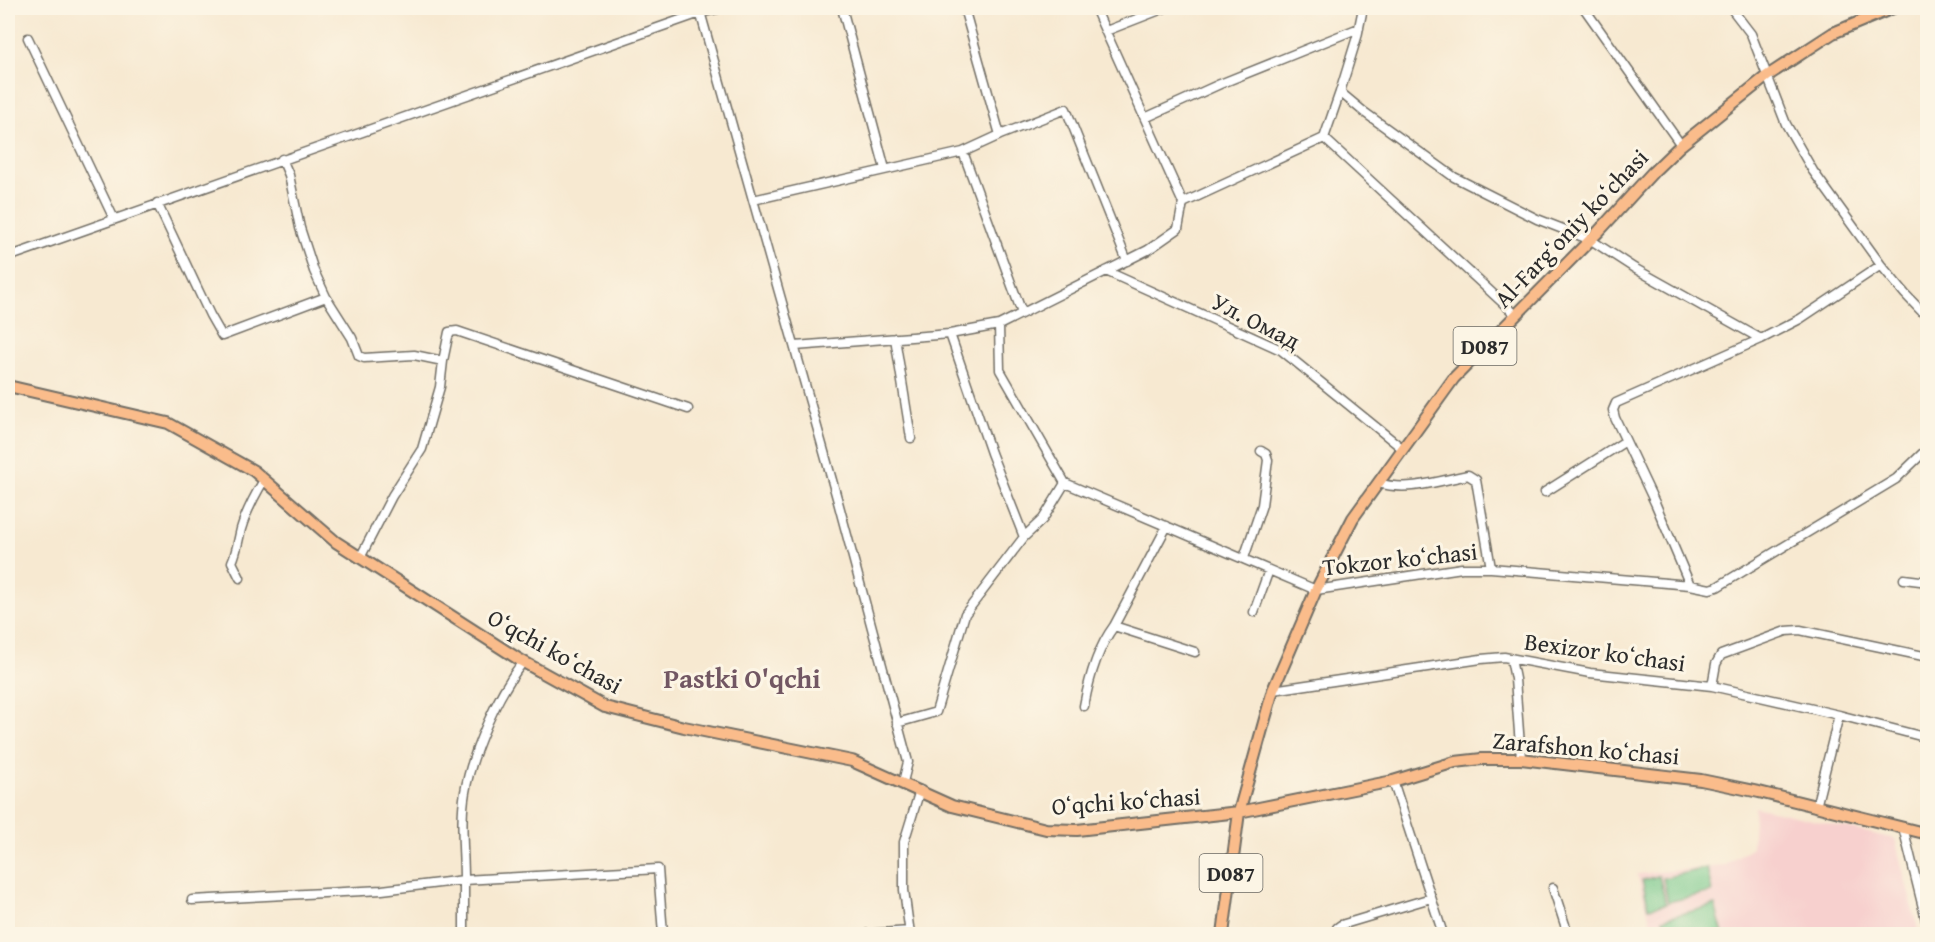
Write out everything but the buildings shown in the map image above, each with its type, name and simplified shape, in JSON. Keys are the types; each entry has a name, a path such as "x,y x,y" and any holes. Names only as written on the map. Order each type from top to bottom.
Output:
{"main road":[{"name":"Al-Fargʻoniy koʻchasi","path":"1239,812 1273,690 1316,590 1353,518 1454,378 1591,240 1681,145 1767,76 1833,33 1893,8"},
{"name":"Oʻqchi koʻchasi","path":"8,386 168,423 254,471 336,542 360,558 523,662 605,707 684,727 852,761 952,806 1046,829 1077,830 1239,812"},
{"name":"Zarafshon koʻchasi","path":"1239,812 1393,781 1455,762 1521,759 1701,780 1928,834"},
{"name":"D087","path":"1223,934 1239,812"}],"street":[{"path":"8,257 700,10 722,8"},
{"path":"842,8 885,169"},
{"path":"964,8 1000,135"},
{"path":"795,346 950,334 999,325 1148,250 1178,229 1183,203 1095,8"},
{"path":"1106,32 1165,8"},
{"path":"1183,203 1324,138 1364,8"},
{"path":"1584,8 1681,145"},
{"path":"1734,8 1751,34 1786,124 1813,171 1881,265 1928,318"},
{"path":"700,10 795,346 908,762 903,782"},
{"path":"1145,118 1220,84 1359,28"},
{"path":"28,38 114,219"},
{"path":"1340,92 1454,177 1537,219 1591,240 1634,268 1761,339"},
{"path":"753,200 963,152 1066,109 1127,261"},
{"path":"1324,138 1516,315"},
{"path":"963,152 1022,313"},
{"path":"282,159 289,175 300,228 326,297 352,338 359,356 364,358 414,355 443,360"},
{"path":"157,203 205,306 222,336 326,297"},
{"path":"1690,585 1656,505 1624,442 1613,410 1616,403 1761,339 1800,319 1881,265"},
{"name":"Ул. Омад","path":"1106,271 1281,350 1403,449"},
{"path":"897,723 936,712 965,614 1024,537 1043,519 1065,483 1000,370 999,325"},
{"path":"360,558 392,496 422,449 440,387 443,360 450,332 457,331 688,409"},
{"path":"950,334 991,453 1024,537"},
{"path":"895,338 911,438"},
{"path":"1545,492 1624,442"},
{"name":"Tokzor koʻchasi","path":"1065,483 1316,590 1462,568 1491,568 1690,585 1710,589 1896,479 1928,448"},
{"path":"1244,558 1262,505 1268,460 1266,454 1261,451"},
{"path":"1378,483 1392,487 1408,487 1468,475 1473,477 1476,480 1491,568"},
{"path":"240,578 232,562 238,547 241,529 264,480"},
{"path":"1084,706 1091,672 1108,634 1167,526"},
{"path":"1254,612 1269,570"},
{"path":"1904,579 1928,582"},
{"path":"1114,626 1195,652"},
{"path":"1712,686 1716,664 1722,655 1785,631 1800,630 1928,657"},
{"path":"1511,658 1515,679 1521,759"},
{"name":"Bexizor koʻchasi","path":"1273,690 1481,659 1511,658 1590,673 1712,686 1928,738"},
{"path":"464,934 465,793 471,767 494,710 523,662"},
{"path":"1816,807 1839,715"},
{"path":"1393,781 1443,934"},
{"path":"867,934 910,933 904,890 904,842 920,790"},
{"path":"1903,827 1928,928"},
{"path":"192,900 382,890 464,880 658,869 663,934"},
{"path":"1553,888 1568,934"},
{"path":"1335,934 1341,925 1431,898"}],"shaded area":[{"path":"1755,807 1895,839 1919,934 1654,934 1637,874 1723,866 1752,847"}],"green space":[{"path":"1707,868 1712,892 1668,902 1663,878"},
{"path":"1659,876 1666,904 1649,908 1642,880"},
{"path":"1715,905 1723,934 1667,934 1663,919"}],"district":[{"name":"Pastki O'qchi","path":"742,678"}]}
